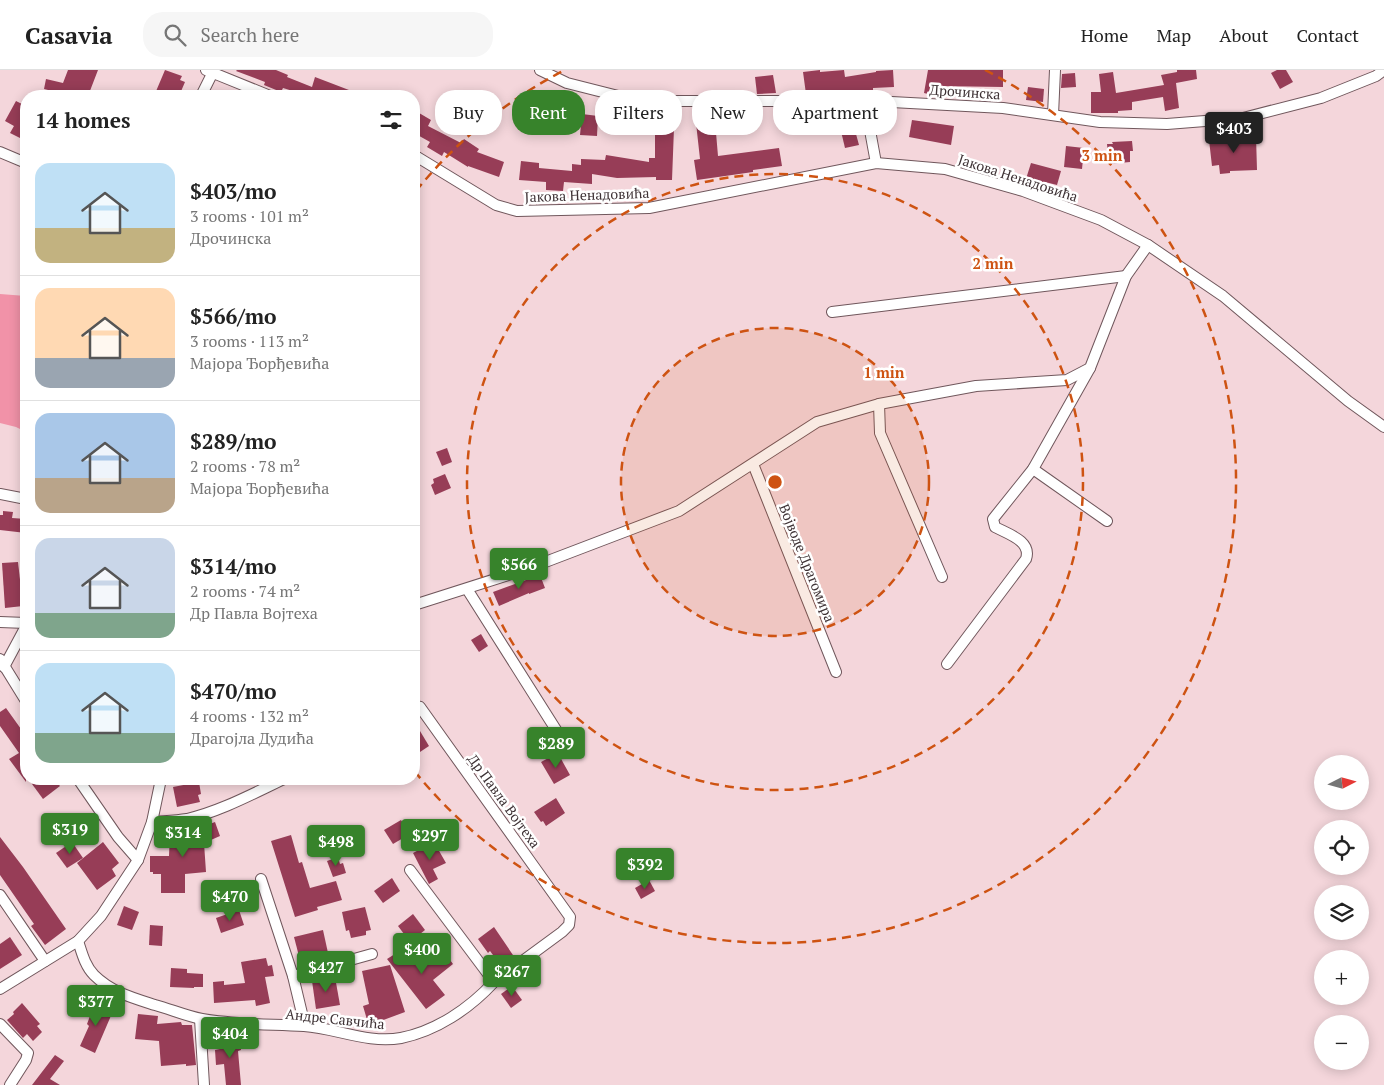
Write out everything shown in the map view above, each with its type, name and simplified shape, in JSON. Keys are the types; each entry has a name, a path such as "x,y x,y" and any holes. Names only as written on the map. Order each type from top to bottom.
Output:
{"street":[{"name":"Дрочинска","path":"540,70 567,83 638,101 773,100"},
{"path":"1053,115 1055,70"},
{"name":"Дрочинска","path":"897,101 1003,108 1100,122 1167,124 1243,118 1321,98 1376,76 1381,71"},
{"path":"203,90 209,72 255,90"},
{"path":"871,135 876,163"},
{"path":"0,152 20,160"},
{"name":"Јакова Ненадовића","path":"420,159 496,205 517,211 649,208 876,163 945,169 1023,192 1101,220 1148,245 1223,296 1348,401 1384,427"},
{"path":"947,664 1026,559 1027,551 1024,544 995,527 993,519 1033,469 1090,368 1126,276 1148,245"},
{"path":"832,312 1126,276"},
{"path":"420,603 528,569 679,511 816,422 879,404 976,386 1067,380 1090,368"},
{"path":"879,404 880,433 942,577"},
{"name":"Војводе Драгомира","path":"753,464 836,672"},
{"path":"1033,469 1107,521"},
{"path":"0,494 20,498"},
{"path":"467,589 565,744"},
{"path":"0,622 20,624"},
{"path":"20,634 2,663 20,692"},
{"name":"Др Павла Војтеха","path":"420,707 570,916"},
{"path":"82,785 118,837 138,860"},
{"path":"0,989 78,941 101,916 138,860 152,822 160,785"},
{"path":"152,822 185,819 205,814 225,807 271,785"},
{"path":"410,870 494,982"},
{"path":"261,879 293,976 305,1026"},
{"path":"0,895 45,961"},
{"name":"Андре Савчића","path":"78,941 88,968 106,985 125,996 200,1018 248,1024 305,1026 374,1039 398,1038 410,1036 436,1026 462,1010 494,982 562,932 569,925 570,916"},
{"path":"293,976 372,954"},
{"path":"200,1018 204,1085"},
{"path":"0,1024 28,1053 26,1060 10,1085"}],"shaded area":[{"path":"0,294 20,296 20,429 0,423"}],"building":[{"path":"68,70 98,70 90,90 44,89 46,79 63,83"},
{"path":"165,70 182,76 180,80 185,82 182,90 157,90"},
{"path":"276,70 288,75 287,77 312,87 315,77 349,90 290,90 283,88 282,90 276,90 264,85 265,82 236,71"},
{"path":"844,70 845,77 893,70 894,87 873,88 873,90 805,90 803,72"},
{"path":"928,70 1003,70 1003,87 937,86 935,96 924,93"},
{"path":"1177,70 1196,70 1197,79 1176,83 1179,108 1165,111 1163,97 1132,102 1132,110 1118,111 1118,113 1091,113 1091,92 1101,92 1099,74 1113,72 1116,93 1164,85 1161,75 1177,72"},
{"path":"1277,70 1286,70 1293,82 1280,89 1271,73"},
{"path":"1075,73 1076,87 1061,88 1062,74"},
{"path":"773,75 776,90 773,90 773,93 763,94 763,90 757,90 755,77"},
{"path":"1028,87 1044,89 1043,102 1026,100"},
{"path":"16,101 20,103 20,138 10,133 14,126 5,121"},
{"path":"420,114 431,120 428,126 435,130 435,135 445,135 461,143 464,139 479,149 477,152 504,162 499,177 468,167 444,152 442,156 427,147 430,142 420,136"},
{"path":"585,114 595,116 595,135 597,136 580,135 585,135"},
{"path":"912,120 954,126 951,145 909,137"},
{"path":"655,135 674,135 672,180 656,180 656,177 617,178 592,174 592,184 564,182 563,191 546,190 546,182 519,180 521,161 539,163 539,168 572,171 572,164 581,165 581,159 605,160 606,155 649,162 649,158 655,158"},
{"path":"697,135 716,135 718,156 779,148 782,166 697,180 694,160 700,159"},
{"path":"842,135 856,135 859,145 845,148"},
{"path":"1256,136 1257,170 1230,171 1230,173 1220,174 1219,165 1212,166 1209,140"},
{"path":"1132,141 1133,151 1130,151 1130,162 1109,164 1107,144"},
{"path":"1066,146 1084,148 1082,169 1064,167"},
{"path":"1031,163 1061,171 1057,185 1045,182 1044,188 1025,182"},
{"path":"447,448 452,462 442,466 436,452"},
{"path":"445,474 451,488 435,495 431,485 434,483 433,479"},
{"path":"3,511 13,512 12,518 20,519 20,532 0,530 0,515 3,515"},
{"path":"18,562 20,606 5,608 2,563"},
{"path":"540,575 545,588 499,606 493,592"},
{"path":"481,634 488,646 479,652 471,640"},
{"path":"6,708 20,728 20,774 9,759 19,753 0,726 0,712"},
{"path":"420,731 429,746 420,752"},
{"path":"554,755 556,760 560,757 570,775 554,784 541,762"},
{"path":"33,785 60,786 43,799"},
{"path":"200,785 201,794 198,795 200,802 177,807 173,787"},
{"path":"556,798 565,813 546,826 534,812"},
{"path":"401,820 410,834 393,844 384,830"},
{"path":"215,822 220,836 204,843 206,872 185,874 185,893 161,893 161,874 150,872 150,856 169,856 170,831 192,831"},
{"path":"291,835 299,863 302,862 310,888 336,881 342,900 317,907 318,910 295,917 271,841"},
{"path":"0,837 66,929 45,945 31,926 34,924 0,875"},
{"path":"72,842 83,858 67,868 56,853"},
{"path":"103,842 119,863 112,869 116,876 97,890 77,863"},
{"path":"434,842 446,863 433,869 438,879 429,884 413,853"},
{"path":"338,857 340,864 343,863 346,873 333,877 327,861"},
{"path":"392,878 400,891 383,903 374,891"},
{"path":"649,880 655,891 641,899 635,888"},
{"path":"124,906 139,912 132,930 117,925"},
{"path":"365,907 371,930 366,931 366,935 351,938 349,930 346,931 342,912"},
{"path":"239,910 244,925 221,933 216,918"},
{"path":"413,914 425,930 410,942 398,926"},
{"path":"150,925 163,926 162,946 149,945"},
{"path":"494,927 515,958 502,967 490,951 488,953 478,939"},
{"path":"323,930 328,953 300,960 294,937"},
{"path":"10,937 22,955 0,969 0,944"},
{"path":"406,947 419,968 442,949 453,964 433,980 445,995 426,1009 387,959"},
{"path":"266,958 268,966 272,965 274,976 265,977 270,1003 256,1006 255,1000 214,1003 213,982 224,981 224,985 245,983 241,962"},
{"path":"390,965 405,1012 378,1022 377,1020 368,1023 363,1006 369,1004 362,971"},
{"path":"171,968 187,969 187,973 203,974 203,987 170,987"},
{"path":"335,977 340,1005 316,1009 312,981"},
{"path":"512,986 522,1000 511,1008 501,994"},
{"path":"22,1003 40,1024 37,1026 42,1032 33,1041 27,1034 23,1038 7,1020"},
{"path":"95,1003 113,1011 95,1053 80,1046 89,1026 87,1024"},
{"path":"138,1014 158,1016 157,1024 181,1022 182,1025 192,1025 196,1065 161,1066 159,1041 135,1039"},
{"path":"240,1036 241,1050 238,1051 241,1085 226,1085 224,1064 216,1065 215,1050 220,1049 219,1038"},
{"path":"55,1055 64,1061 50,1079 60,1085 32,1085"}]}
